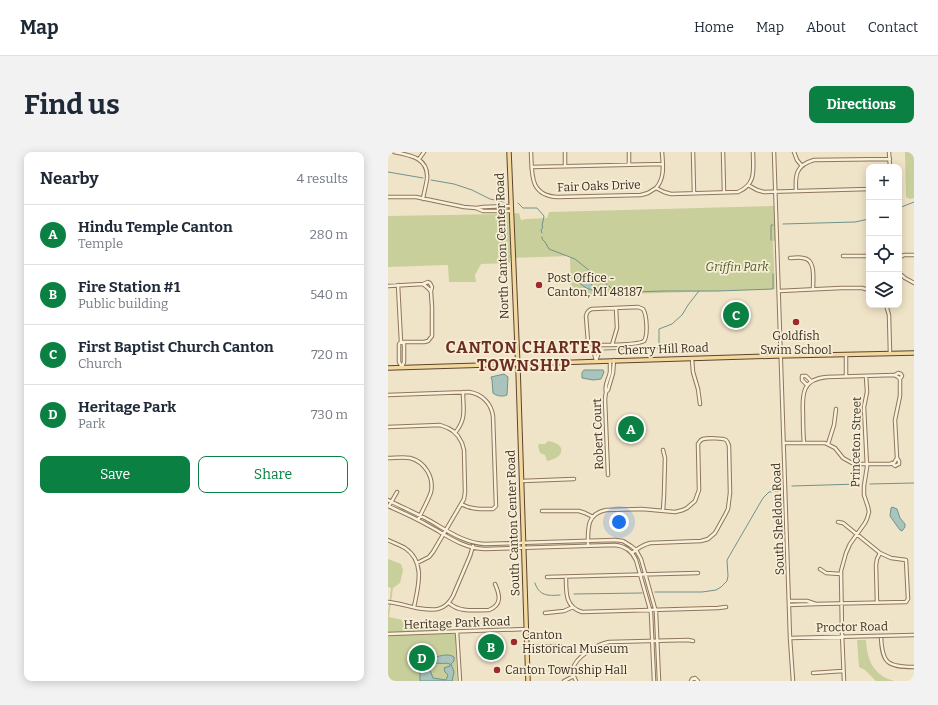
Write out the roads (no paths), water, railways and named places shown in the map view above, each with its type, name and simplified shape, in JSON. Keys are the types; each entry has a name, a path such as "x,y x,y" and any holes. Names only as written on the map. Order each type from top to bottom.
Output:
{"main road":[{"name":"North Canton Center Road","path":"509,152 517,364"},
{"name":"Cherry Hill Road","path":"388,368 692,358 914,353"},
{"name":"South Canton Center Road","path":"517,364 528,681"}],"street":[{"path":"394,152 410,155 424,165 427,179 423,198"},
{"path":"419,160 424,152"},
{"path":"531,152 532,167 663,164"},
{"path":"565,152 565,166"},
{"path":"629,152 629,165"},
{"path":"656,188 662,177 662,152"},
{"path":"693,152 694,193"},
{"path":"723,152 724,192"},
{"path":"753,152 753,176 748,185 759,191 866,189"},
{"name":"South Sheldon Road","path":"774,152 790,638 793,681"},
{"path":"794,152 797,160 802,166"},
{"path":"889,152 890,164"},
{"path":"796,191 796,177 798,171 807,162 814,160 890,158"},
{"name":"Fair Oaks Drive","path":"532,167 535,186 540,192 554,197 641,195 656,188 669,194 738,192 748,185"},
{"path":"388,197 423,198 464,207 476,208 483,211 511,209"},
{"path":"902,257 914,254"},
{"path":"843,256 866,256"},
{"path":"790,258 805,258 811,262 813,289"},
{"path":"902,276 914,283"},
{"path":"388,286 423,284 428,282 430,282 432,286 432,336 428,341 424,342 401,342"},
{"path":"423,284 431,292"},
{"path":"398,285 401,342 399,344 399,362 402,367"},
{"path":"779,291 813,289 866,289"},
{"path":"612,345 616,331 616,308"},
{"path":"616,308 643,309 645,313 646,340 642,343 612,345 590,344 588,341 587,312 592,309 616,308"},
{"path":"887,308 889,315 890,353"},
{"path":"401,342 404,344 404,362 402,367"},
{"path":"596,344 598,347 596,361"},
{"path":"399,349 404,349"},
{"path":"846,354 846,376"},
{"path":"692,358 693,372 698,389 700,404"},
{"name":"Robert Court","path":"608,475 605,385 612,361"},
{"path":"784,443 804,443 822,442 835,448 843,458 856,464 894,463 895,466 899,461 897,458 895,420 900,399 899,378 902,377 901,374 821,377 811,381 807,385 802,398 804,443"},
{"path":"894,375 899,378"},
{"path":"807,385 802,380 802,376 806,376 811,381"},
{"name":"Princeton Street","path":"844,681 841,620 842,565 850,544 865,523 868,515 868,507 864,492 867,464 864,406 867,392 866,376"},
{"path":"455,433 461,425 463,418 463,392"},
{"path":"388,395 473,392 488,402 493,416 496,506 493,509 477,509 469,508 461,504"},
{"path":"828,444 834,425 836,409"},
{"path":"388,427 438,425 448,428 461,440 464,450 464,499 431,555 425,560 417,563"},
{"path":"588,546 588,526 598,512 606,510 642,508 675,512 683,510 690,505 696,498 699,488 699,442 703,439 726,440 729,446 729,502 725,515 714,534 701,542 648,544 641,546 632,553"},
{"path":"663,450 665,458 663,510"},
{"path":"388,458 404,457 412,459 422,465 428,473 431,484 430,493 418,520"},
{"path":"894,463 897,458"},
{"path":"521,481 574,479"},
{"path":"397,492 388,506 418,520 459,543 472,547 490,548 546,542 613,540 625,542 631,546 636,550 641,559 656,610 659,681"},
{"path":"390,501 460,538 473,542 546,547 623,546 632,553 636,560 651,610 654,681"},
{"path":"542,511 579,511 593,517"},
{"path":"790,605 906,602 908,599 905,560 891,558 880,553 843,523 838,522"},
{"path":"388,540 407,549 417,563 420,577 414,607"},
{"path":"613,540 613,545"},
{"path":"576,541 577,546"},
{"path":"388,602 430,610 442,608 453,596 470,556 473,542"},
{"path":"546,542 546,547"},
{"path":"877,603 876,565 880,553"},
{"path":"820,569 826,573 841,574"},
{"path":"547,578 698,573"},
{"path":"566,577 566,595 568,601 579,611 726,607"},
{"path":"448,603 454,608 462,610 489,610 496,605 499,600 496,584"},
{"path":"789,601 808,601 816,604"},
{"path":"545,612 564,612 573,607"},
{"name":"Heritage Park Road","path":"388,634 527,629"},
{"path":"457,632 460,681"},
{"name":"Proctor Road","path":"790,638 914,635"},
{"path":"881,636 882,651 886,660 898,667 914,666"},
{"path":"576,681 573,670 576,662 592,649 603,643 693,641"},
{"path":"527,647 560,646"},
{"path":"813,673 843,671"},
{"path":"564,681 574,676"},
{"path":"691,681 695,678 698,681"}],"water":[{"path":"576,273 597,290 590,290 580,284 575,277 574,274"},
{"path":"584,370 603,370 604,372 601,379 593,380 582,378 582,373"},
{"path":"504,374 508,377 507,395 504,396 494,394 491,377"},
{"path":"892,507 897,509 900,518 905,524 902,531 890,516"},
{"path":"432,654 435,657 447,655 454,657 454,661 451,664 454,672 452,681 420,681 421,670 427,669 430,670 433,678 446,680 448,675 444,668 450,666 450,664 433,662"}],"waterway":[{"path":"388,172 423,178"},
{"path":"431,180 454,184 472,190 490,199 504,202"},
{"path":"902,207 914,202"},
{"path":"518,203 523,208 537,208 544,216 543,227 541,230 542,233"},
{"path":"783,224 855,222 866,220"},
{"path":"771,240 771,225 773,225"},
{"path":"542,237 549,249 575,259 616,292 621,294 633,292 773,289 773,274"},
{"path":"604,350 659,348 659,329 672,324 682,315 699,291"},
{"path":"870,484 914,483"},
{"path":"792,486 859,484"},
{"path":"655,592 702,592 716,590 721,587 727,581 727,560 763,498 769,492 780,491"},
{"path":"535,583 539,590 544,594 560,595"},
{"path":"574,594 642,593"}],"place":[{"name":"Post Office - Canton, MI 48187","path":"539,285"},
{"name":"First Baptist Church Canton","path":"736,315"},
{"name":"Goldfish Swim School","path":"796,322"},
{"name":"Hindu Temple Canton","path":"631,429"},
{"name":"Canton Historical Museum","path":"514,642"},
{"name":"Fire Station #1","path":"491,647"},
{"name":"Heritage Park","path":"422,658"},
{"name":"Canton Township Hall","path":"497,670"}],"district":[{"name":"CANTON CHARTER TOWNSHIP","path":"524,356"}],"park label":[{"name":"Griffin Park","path":"737,267"}]}
